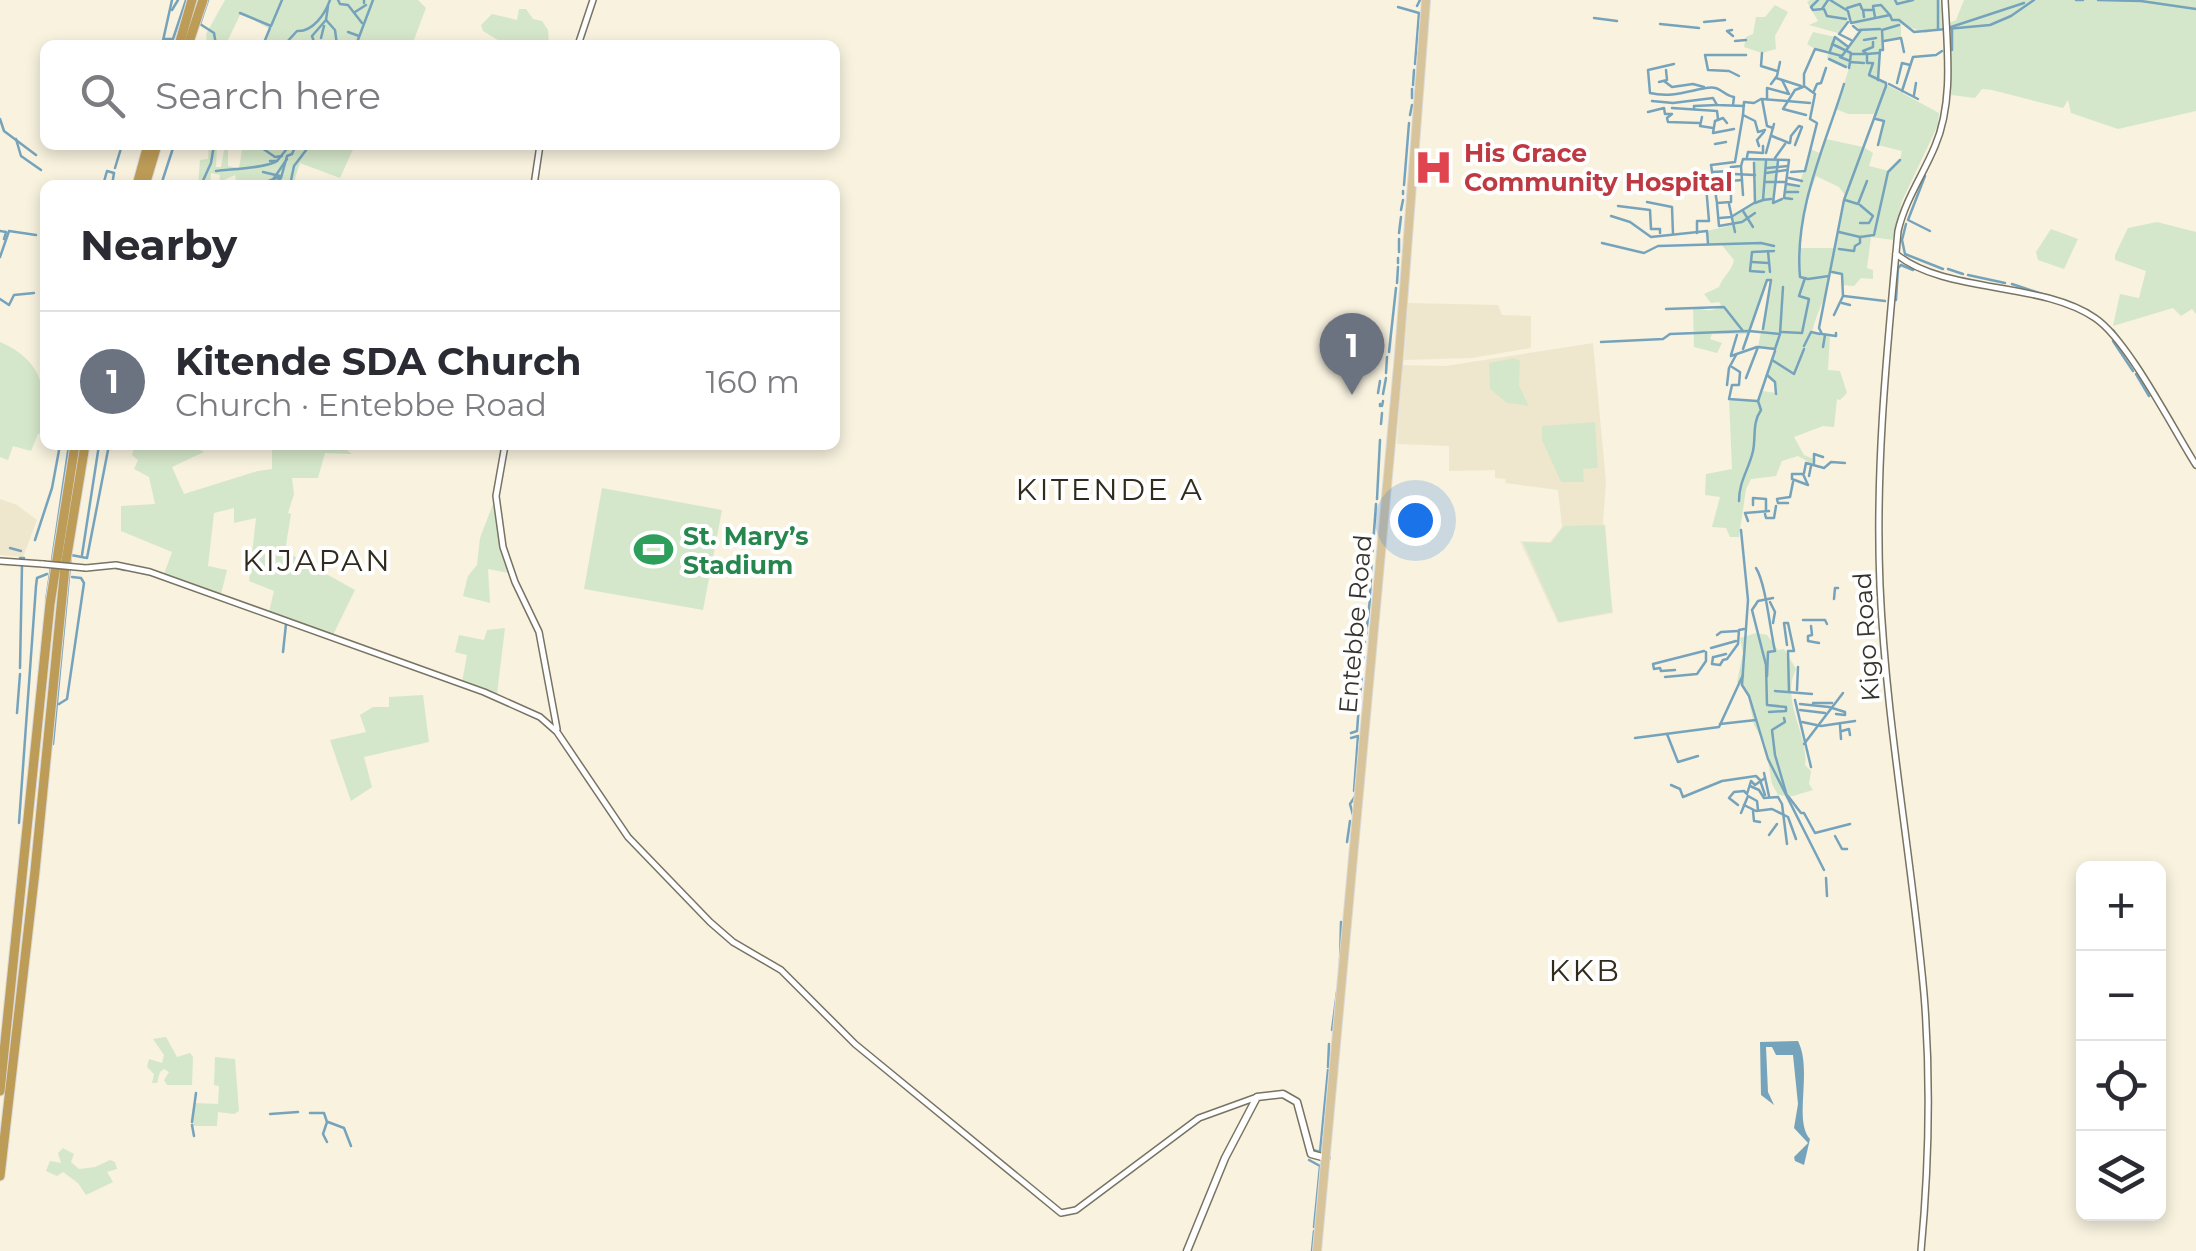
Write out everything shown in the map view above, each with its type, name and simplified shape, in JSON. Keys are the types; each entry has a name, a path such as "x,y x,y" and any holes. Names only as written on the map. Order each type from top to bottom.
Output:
{"highway":[{"path":"180,40 192,0"},
{"path":"190,40 204,0"},
{"path":"138,180 146,150"},
{"path":"146,180 156,150"},
{"path":"0,1090 50,604 74,450"},
{"path":"0,1176 34,889 65,567 84,450"}],"main road":[{"name":"Entebbe Road","path":"1318,1251 1404,299 1426,0"},
{"path":"1186,1251 1225,1158 1257,1098 1288,1094 1297,1102 1311,1154 1326,1158"}],"street":[{"path":"580,40 592,0"},
{"name":"Kigo Road","path":"1921,1251 1927,1182 1927,1039 1889,691 1878,495 1882,395 1896,254 1904,210 1942,125 1946,103 1945,0"},
{"path":"535,180 539,150"},
{"path":"1896,254 1920,268 2038,296 2093,316 2127,354 2196,465"},
{"path":"504,450 496,496 503,547 539,632 558,732"},
{"path":"0,561 129,567 505,700 540,717 558,732 620,827 710,922 733,942 781,970 854,1044 1060,1213 1076,1210 1199,1118 1257,1098"}],"shaded area":[{"path":"1408,303 1498,305 1502,315 1531,316 1531,348 1472,358 1404,360"},
{"path":"1593,343 1606,482 1603,523 1613,613 1558,623 1520,541 1550,542 1562,527 1558,490 1505,483 1506,479 1495,478 1495,470 1449,471 1449,446 1397,444 1402,365 1446,366"},
{"path":"0,499 17,505 37,520 23,557 0,555"}],"green space":[{"path":"225,0 418,0 426,8 414,40 265,40 270,29 241,13 228,40 207,40 206,34"},
{"path":"1940,0 1943,28 1926,33 1901,24 1901,38 1883,41 1878,80 1939,113 1938,125 1902,201 1893,240 1871,237 1867,268 1873,270 1873,279 1861,278 1854,286 1842,285 1842,274 1831,272 1812,332 1830,336 1828,370 1840,371 1847,393 1837,399 1834,427 1823,426 1794,437 1804,455 1814,459 1814,465 1798,456 1782,461 1776,476 1751,479 1739,537 1730,537 1726,528 1712,527 1720,497 1705,495 1706,474 1732,469 1729,399 1758,401 1763,391 1776,393 1775,382 1767,375 1775,350 1758,347 1771,281 1766,280 1748,334 1712,334 1710,339 1722,343 1717,353 1694,347 1693,307 1710,310 1721,305 1711,303 1704,294 1719,287 1734,260 1721,244 1708,244 1707,231 1733,225 1731,217 1755,203 1753,159 1778,160 1774,203 1784,198 1786,183 1799,186 1810,149 1822,154 1826,139 1863,147 1873,153 1869,166 1889,171 1900,160 1902,151 1878,145 1884,121 1873,119 1874,114 1848,114 1836,109 1849,68 1827,58 1829,51 1807,44 1813,32 1835,37 1849,46 1861,30 1848,19 1838,33 1809,25 1818,21 1807,2","holes":["1816,176 1839,187 1845,195 1835,248 1799,248 1804,211"]},
{"path":"1964,0 2196,0 2196,111 2118,129 2071,113 2068,100 2063,108 1992,90 1982,89 1975,98 1951,95 1949,23 1956,20"},
{"path":"1775,5 1788,12 1775,36 1776,49 1762,53 1744,47 1746,37 1753,34 1756,17 1765,17"},
{"path":"519,9 526,9 533,19 542,21 549,40 498,40 483,31 481,25 492,14 517,20"},
{"path":"209,150 217,150 216,167 221,167 224,150 228,150 228,166 239,168 242,150 353,150 340,178 300,163 295,180 236,180 235,175 220,180 220,175 211,173 210,180 198,180 200,160 208,159"},
{"path":"2157,222 2196,232 2196,314 2192,309 2181,316 2173,308 2113,326 2120,294 2139,298 2146,271 2115,260 2115,255 2128,228"},
{"path":"2051,229 2078,239 2064,269 2038,260 2036,252"},
{"path":"0,342 26,358 39,378 40,433 31,451 13,446 8,460 0,457"},
{"path":"1514,358 1520,361 1519,385 1529,406 1507,403 1490,389 1489,363"},
{"path":"1595,422 1598,468 1583,469 1584,482 1561,482 1542,440 1542,426"},
{"path":"134,450 204,452 172,467 184,494 272,469 272,450 347,450 352,454 325,453 318,478 292,478 294,494 288,513 291,514 285,551 355,590 332,637 269,612 274,591 249,581 256,518 234,523 234,508 214,513 208,566 227,570 221,594 164,574 172,552 121,531 121,506 155,504 149,477 134,469 138,460 132,455"},
{"name":"St. Mary’s Stadium","path":"602,488 722,510 703,610 584,589"},
{"path":"495,499 509,573 488,569 490,603 463,596 468,576 477,565 480,538"},
{"path":"1605,525 1612,612 1559,622 1523,542 1551,543 1564,526"},
{"path":"505,628 497,694 462,682 467,655 455,652 459,635 484,640 487,630"},
{"path":"1756,633 1767,635 1778,650 1784,649 1796,669 1791,693 1813,790 1793,796 1778,795 1772,784 1765,744 1754,725 1747,692 1737,682 1743,653 1740,638"},
{"path":"423,695 429,742 364,757 372,787 351,801 330,740 366,732 360,715 373,707 389,707 389,697"},
{"path":"166,1037 177,1057 190,1053 193,1057 192,1085 167,1085 164,1080 169,1072 164,1069 157,1083 152,1083 154,1074 147,1067 149,1059 162,1063 164,1055 153,1039"},
{"path":"215,1057 235,1059 239,1111 218,1112 217,1126 192,1126 194,1103 218,1104"},
{"path":"63,1148 74,1154 71,1162 79,1169 115,1162 117,1169 107,1172 113,1182 86,1195 63,1172 57,1176 46,1171 50,1161 61,1163 58,1153"}],"water":[{"path":"1798,1041 1804,1066 1803,1120 1810,1139 1804,1165 1794,1157 1808,1143 1794,1128 1798,1104 1793,1055 1776,1055 1772,1047 1766,1047 1768,1092 1774,1105 1761,1095 1760,1042"}],"waterway":[{"path":"163,40 172,0"},
{"path":"172,10 178,0"},
{"path":"165,39 173,39 186,0"},
{"path":"208,0 200,24 214,33 215,40"},
{"path":"240,13 271,26 282,0"},
{"path":"289,40 297,31 313,25 330,0"},
{"path":"338,0 348,5 362,23"},
{"path":"358,40 373,0"},
{"path":"1417,6 1420,0"},
{"path":"1818,0 1811,7 1813,10 1822,9 1828,0"},
{"path":"1830,0 1848,11 1851,23 1890,15 1914,32 1990,25 2034,0"},
{"path":"1895,0 1897,4 1913,0"},
{"path":"1938,0 1938,28"},
{"path":"2076,0 2083,0"},
{"path":"2098,0 2196,9"},
{"path":"1951,27 2024,3"},
{"path":"1847,8 1860,4 1862,9"},
{"path":"355,12 366,5"},
{"path":"1875,17 1873,6 1881,5 1889,14"},
{"path":"328,6 326,20 335,30 336,40"},
{"path":"1398,7 1419,13 1415,64"},
{"path":"1824,9 1827,16 1846,19"},
{"path":"1864,17 1863,10 1872,10"},
{"path":"1594,18 1617,21"},
{"path":"313,40 312,36 326,20"},
{"path":"1704,22 1725,20"},
{"path":"1848,22 1839,34 1851,40"},
{"path":"1660,24 1699,28"},
{"path":"1878,80 1882,30 1899,25"},
{"path":"321,38 324,26"},
{"path":"1853,26 1858,30 1880,29"},
{"path":"265,40 270,28"},
{"path":"1732,30 1727,31 1733,36"},
{"path":"1791,172 1805,171 1817,123 1810,119 1815,94 1804,86 1804,74 1815,49 1842,56 1861,30"},
{"path":"1952,30 1952,50"},
{"path":"348,32 359,36"},
{"path":"1830,51 1835,37 1847,46"},
{"path":"1864,40 1876,38"},
{"path":"1884,41 1901,38 1904,52"},
{"path":"1735,41 1746,40"},
{"path":"1873,42 1873,47 1863,51 1878,53"},
{"path":"1832,44 1851,53 1850,61 1840,57"},
{"path":"1902,91 1913,57 1942,51"},
{"path":"1762,53 1761,66 1777,71"},
{"path":"1852,54 1867,54 1867,63 1871,63"},
{"path":"1739,76 1729,71 1708,70 1705,55 1746,55"},
{"path":"1829,59 1846,67"},
{"path":"1771,84 1780,62"},
{"path":"1849,68 1850,62 1864,63"},
{"path":"1836,333 1822,334 1819,328 1844,200 1886,86 1869,75 1873,63"},
{"path":"1897,83 1902,63 1910,65"},
{"path":"1674,64 1648,70 1650,93 1715,88 1734,97 1733,105"},
{"path":"1814,91 1826,68"},
{"path":"1413,85 1414,70"},
{"path":"1659,82 1667,80 1666,70"},
{"path":"1776,78 1801,86"},
{"path":"1767,99 1767,88 1789,94 1782,80"},
{"path":"1664,81 1672,87 1704,87"},
{"path":"1914,95 1916,83"},
{"path":"1829,276 1800,277 1799,252 1806,203 1844,84"},
{"path":"1889,84 1918,99"},
{"path":"1803,87 1795,90 1783,109 1806,115"},
{"path":"1412,89 1412,98"},
{"path":"1652,101 1673,103 1713,98 1717,105 1744,106"},
{"path":"1761,99 1744,102 1743,115 1755,121 1758,132 1765,130"},
{"path":"1773,128 1767,126 1762,99 1810,103"},
{"path":"1410,115 1412,105"},
{"path":"1694,109 1717,105"},
{"path":"1648,112 1664,108 1665,114 1672,114 1668,122 1699,123"},
{"path":"1672,108 1717,111 1718,119"},
{"path":"1743,115 1735,162 1711,165 1717,203 1731,202 1731,167 1741,166 1743,159 1789,160 1784,198 1792,199"},
{"path":"1702,117 1700,126 1713,128"},
{"path":"1727,123 1723,118 1715,121 1713,133 1734,129"},
{"path":"0,119 4,131 36,155"},
{"path":"1876,119 1884,121 1878,145"},
{"path":"1404,185 1409,123"},
{"path":"1766,153 1774,124"},
{"path":"1790,143 1791,136 1802,127 1795,145"},
{"path":"1759,146 1757,140 1764,132"},
{"path":"1772,136 1789,143"},
{"path":"16,139 21,156 41,170"},
{"path":"1715,144 1726,142"},
{"path":"1775,158 1785,144"},
{"path":"1747,157 1748,152 1763,153 1763,146"},
{"path":"115,168 120,150"},
{"path":"163,180 172,150"},
{"path":"203,180 213,150"},
{"path":"265,150 275,157 282,156"},
{"path":"270,161 277,161 286,150"},
{"path":"279,180 287,156 294,150"},
{"path":"291,180 294,166 306,150"},
{"path":"273,180 287,159"},
{"path":"1839,249 1854,251 1860,237 1874,235 1888,172 1900,160"},
{"path":"216,171 277,161"},
{"path":"1766,161 1763,200 1771,199"},
{"path":"1778,161 1773,203 1782,199"},
{"path":"1754,163 1755,203 1763,200"},
{"path":"1741,166 1743,195"},
{"path":"1767,168 1788,166"},
{"path":"1766,173 1787,170"},
{"path":"104,180 107,171 114,173"},
{"path":"1713,172 1729,171"},
{"path":"263,172 280,176"},
{"path":"113,180 114,173"},
{"path":"1733,174 1755,175"},
{"path":"1925,176 1908,220 1930,231"},
{"path":"271,180 279,177"},
{"path":"1789,178 1802,181"},
{"path":"1717,182 1742,180"},
{"path":"1845,200 1858,204 1867,181"},
{"path":"1765,182 1786,182"},
{"path":"1787,184 1799,186"},
{"path":"1685,185 1731,189"},
{"path":"1697,233 1697,221 1709,221 1706,186"},
{"path":"1785,192 1798,192"},
{"path":"1401,210 1403,200"},
{"path":"1647,202 1672,207 1673,234"},
{"path":"1720,218 1731,217 1754,203"},
{"path":"1717,204 1719,226 1742,222 1755,213"},
{"path":"1729,204 1735,232"},
{"path":"1860,205 1873,216 1869,223 1860,223"},
{"path":"1618,206 1650,210 1651,229 1660,229 1660,233"},
{"path":"1743,211 1753,227"},
{"path":"1611,216 1630,222 1651,237 1707,231 1708,244"},
{"path":"1399,233 1401,217"},
{"path":"1906,224 1902,240 1905,254 1943,269"},
{"path":"0,231 6,232 4,239"},
{"path":"0,257 9,231 36,235"},
{"path":"1839,232 1860,237"},
{"path":"1399,239 1399,252"},
{"path":"1602,243 1644,253 1658,246 1774,246"},
{"path":"1768,251 1770,272"},
{"path":"1764,272 1750,271 1752,252 1774,251"},
{"path":"1398,258 1398,263"},
{"path":"1752,262 1768,263"},
{"path":"1896,300 1898,268 1901,265 1913,270"},
{"path":"1397,283 1398,267"},
{"path":"1948,269 1963,274"},
{"path":"1832,272 1842,274 1843,296 1834,315"},
{"path":"1968,275 2005,283"},
{"path":"1782,332 1802,333 1809,299 1799,296 1805,278"},
{"path":"1743,349 1767,280"},
{"path":"1763,329 1768,280"},
{"path":"2012,284 2042,294"},
{"path":"1780,334 1783,287"},
{"path":"1389,352 1396,288"},
{"path":"0,299 9,305 14,295 34,293"},
{"path":"1844,296 1885,301"},
{"path":"1842,303 1850,305"},
{"path":"1666,309 1724,307 1743,331"},
{"path":"2113,330 2119,338"},
{"path":"1804,346 1811,332 1820,334"},
{"path":"1601,342 1663,339 1670,334 1780,334 1775,349 1758,347 1746,378"},
{"path":"1731,355 1737,335"},
{"path":"1823,347 1825,335"},
{"path":"2113,341 2133,371"},
{"path":"1731,356 1757,347"},
{"path":"1772,360 1794,374 1804,349"},
{"path":"1739,501 1761,410 1758,401 1775,351"},
{"path":"1727,385 1736,355"},
{"path":"1386,373 1387,357"},
{"path":"1732,367 1740,372 1739,385 1732,385 1729,399 1757,401"},
{"path":"2136,374 2149,396"},
{"path":"1767,375 1775,382 1776,394"},
{"path":"1383,394 1386,378"},
{"path":"1378,393 1380,381"},
{"path":"1382,406 1383,401"},
{"path":"1381,424 1382,413"},
{"path":"1377,499 1380,440"},
{"path":"35,540 59,450"},
{"path":"46,601 68,450"},
{"path":"82,555 98,450"},
{"path":"71,555 87,558 108,450"},
{"path":"1814,463 1814,454 1823,457"},
{"path":"1804,473 1806,463 1824,468 1831,462 1845,463"},
{"path":"1809,476 1811,466"},
{"path":"1792,474 1803,474 1808,485 1792,479 1792,474"},
{"path":"1788,503 1778,503 1777,499 1790,497 1793,482"},
{"path":"1753,505 1753,498 1766,499 1766,511"},
{"path":"1371,572 1376,504"},
{"path":"1765,514 1766,518 1774,518 1776,506"},
{"path":"1748,521 1745,513 1769,511"},
{"path":"1741,530 1748,600 1742,685 1768,759 1824,870"},
{"path":"10,548 21,551"},
{"path":"53,744 71,555"},
{"path":"20,668 22,565"},
{"path":"112,567 125,570"},
{"path":"1756,568 1775,651 1768,652 1767,676"},
{"path":"19,823 36,586 37,578 47,574"},
{"path":"59,704 67,699 84,583 81,578 72,577"},
{"path":"1370,594 1371,579"},
{"path":"1834,599 1838,588"},
{"path":"1769,712 1786,711 1786,707 1767,705 1766,665 1752,610 1758,601 1773,598"},
{"path":"1366,635 1370,599"},
{"path":"1770,602 1775,612 1773,623"},
{"path":"1803,620 1825,620 1827,624"},
{"path":"1787,645 1784,623 1788,623 1794,651 1788,651 1789,691"},
{"path":"283,652 286,624"},
{"path":"1811,626 1808,641 1819,643"},
{"path":"1713,657 1712,664 1720,665 1727,659 1738,644 1739,630 1744,629"},
{"path":"1717,635 1738,631"},
{"path":"1711,648 1736,641"},
{"path":"1363,659 1365,642"},
{"path":"1675,670 1661,671 1654,669 1653,664 1704,651"},
{"path":"1665,677 1697,674 1706,661 1706,652"},
{"path":"1714,657 1726,654"},
{"path":"1797,690 1798,667"},
{"path":"1360,699 1362,673"},
{"path":"17,713 20,674"},
{"path":"1635,738 1719,727 1743,675"},
{"path":"1775,691 1812,694"},
{"path":"1804,744 1843,693"},
{"path":"1795,700 1811,767"},
{"path":"1813,703 1832,703"},
{"path":"1800,704 1845,712 1836,714"},
{"path":"1351,733 1357,731 1359,705"},
{"path":"1800,710 1825,713"},
{"path":"1784,718 1785,722 1772,730 1787,796"},
{"path":"1720,724 1756,720"},
{"path":"1802,722 1821,726 1855,721"},
{"path":"1840,725 1841,739"},
{"path":"1842,731 1849,729 1850,735"},
{"path":"1667,734 1678,762 1698,756"},
{"path":"1351,738 1358,736 1354,791"},
{"path":"1764,773 1769,796"},
{"path":"1671,785 1680,789 1683,797 1722,781 1756,776 1761,781"},
{"path":"1738,805 1729,798 1734,792 1747,794 1751,781 1755,785 1765,778"},
{"path":"1761,783 1765,795"},
{"path":"1750,786 1764,798 1778,797 1787,844"},
{"path":"1353,815 1350,804 1356,795"},
{"path":"1741,813 1748,796 1757,801 1758,810"},
{"path":"1788,796 1815,833 1850,824"},
{"path":"1744,805 1756,811 1772,809 1788,817 1796,839"},
{"path":"1753,811 1754,821 1760,822"},
{"path":"1347,842 1350,821"},
{"path":"1769,835 1777,824"},
{"path":"1835,836 1842,849 1847,849"},
{"path":"1826,878 1827,896"},
{"path":"1340,964 1341,922"},
{"path":"1332,1030 1337,992"},
{"path":"1328,1067 1329,1044"},
{"path":"1313,1150 1320,1152 1328,1070"},
{"path":"192,1122 196,1093"},
{"path":"270,1114 298,1112"},
{"path":"310,1113 324,1113 327,1122 323,1134 327,1142"},
{"path":"328,1122 344,1128 351,1146"},
{"path":"192,1125 194,1136"},
{"path":"1309,1160 1320,1166 1314,1227"},
{"path":"1312,1251 1314,1231"}],"place":[{"name":"His Grace Community Hospital","path":"1434,167"},
{"name":"Kitende SDA Church","path":"1352,395"},
{"name":"St. Mary’s Stadium","path":"653,550"}],"district":[{"name":"KITENDE A","path":"1110,489"},
{"name":"KIJAPAN","path":"317,560"},
{"name":"KKB","path":"1585,970"}]}
